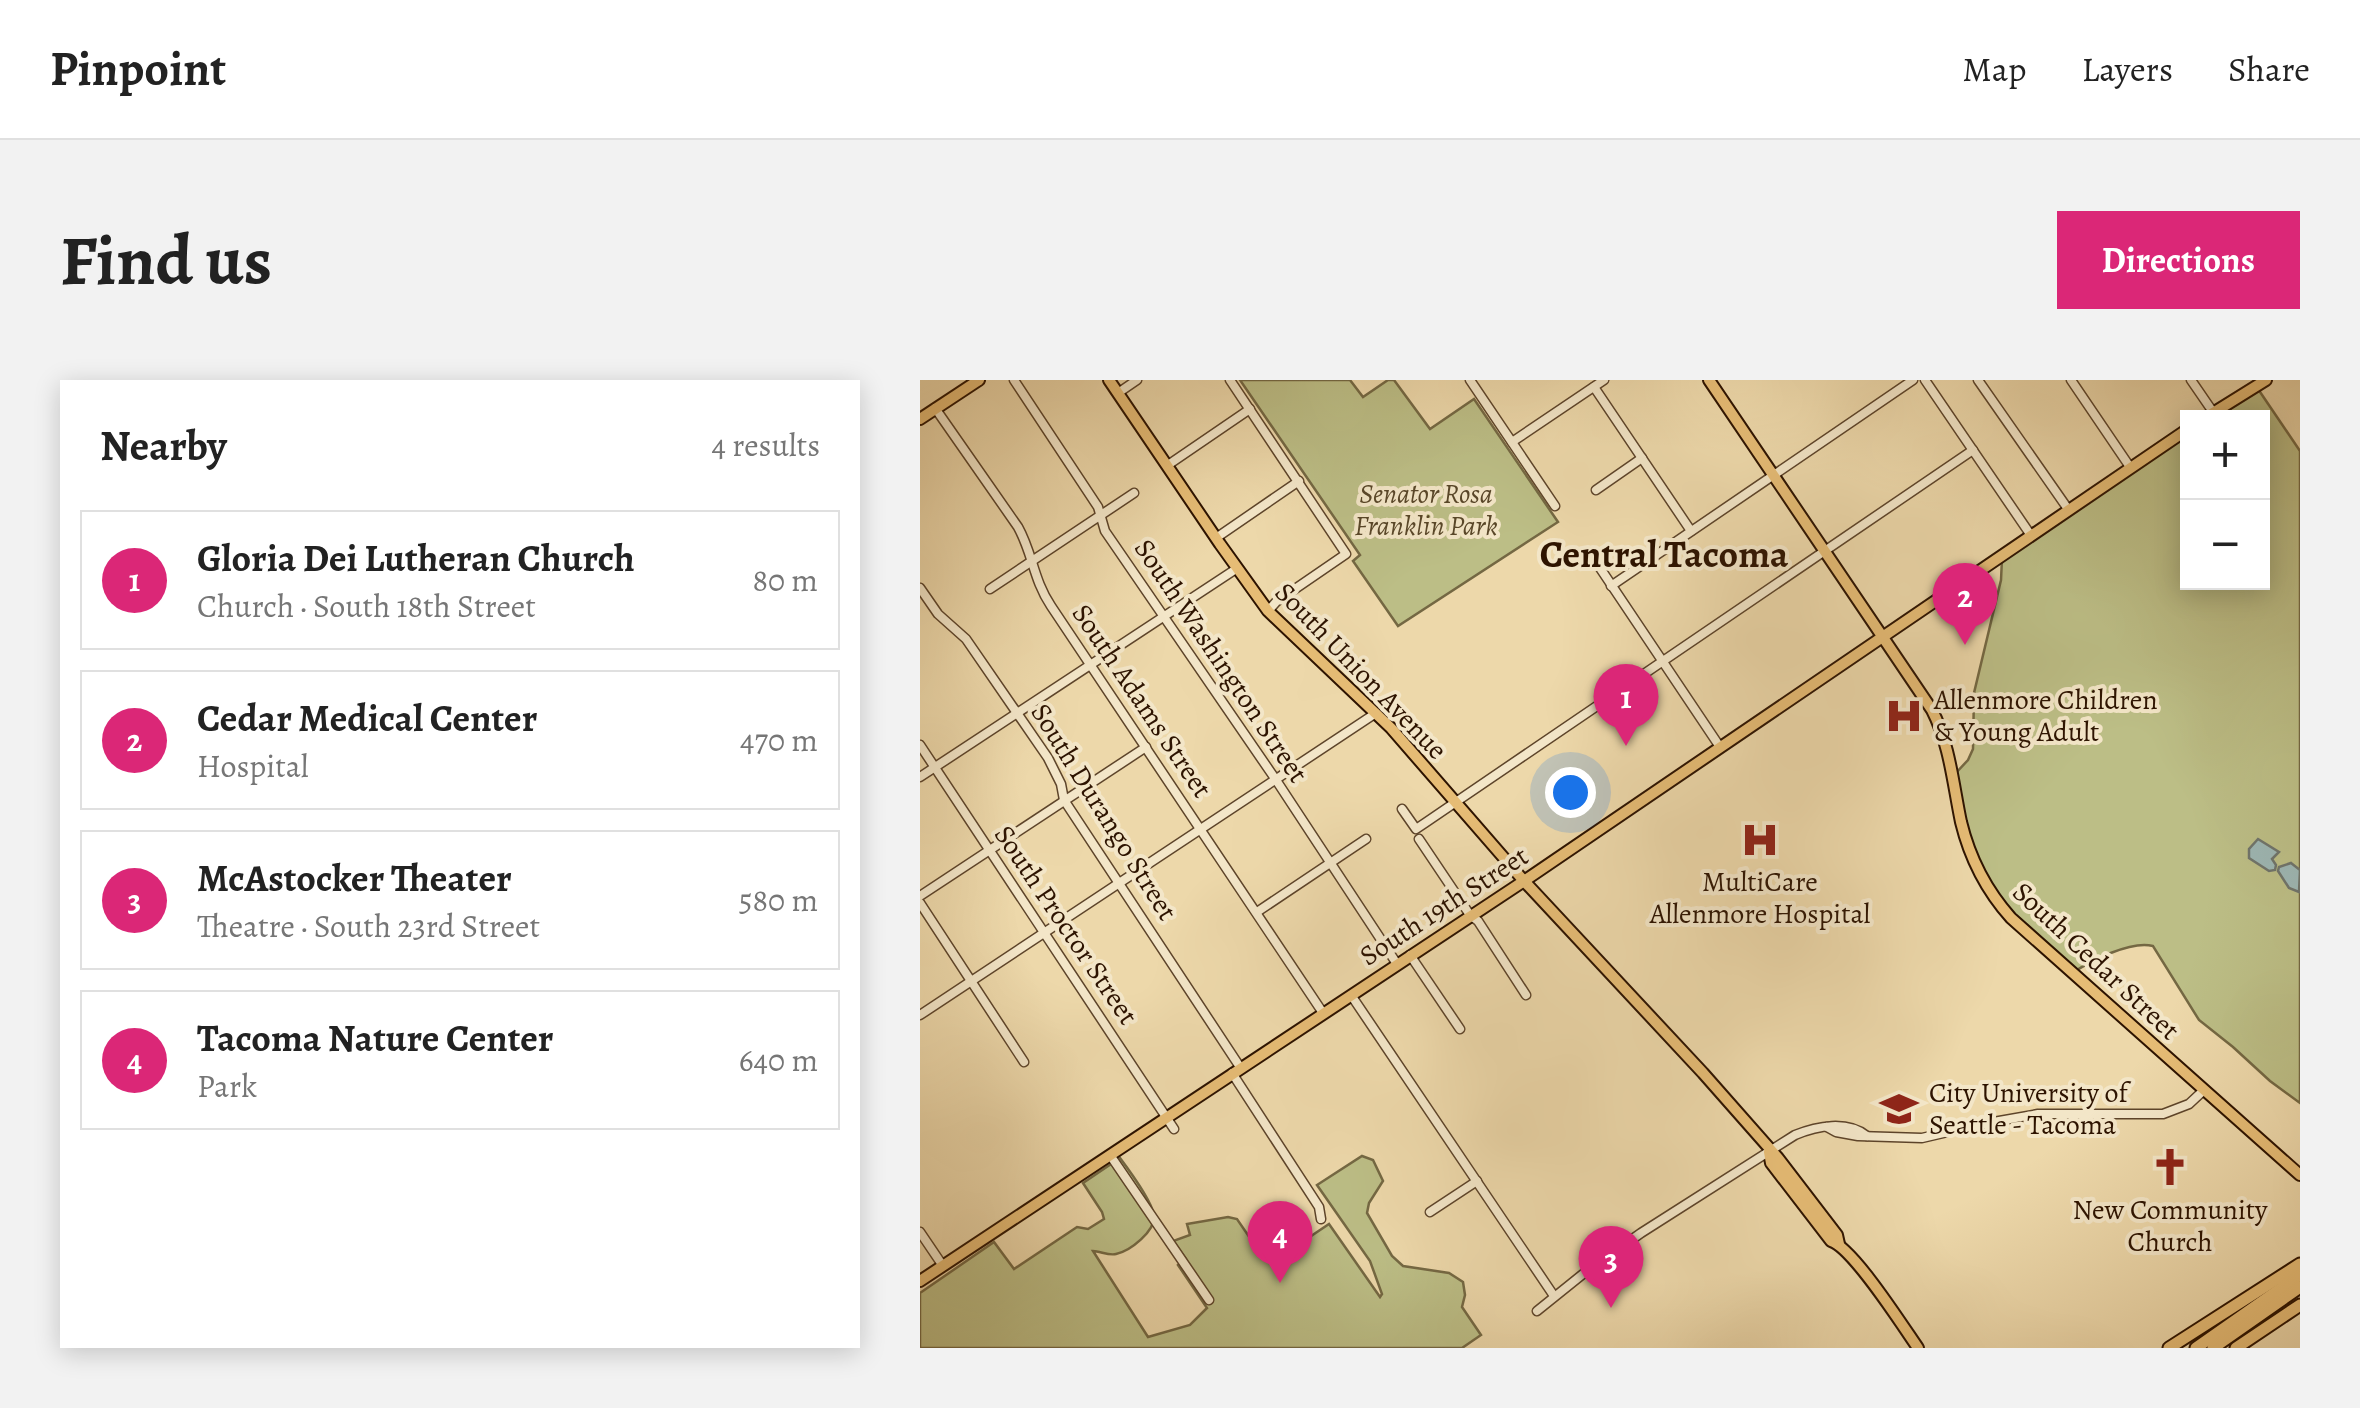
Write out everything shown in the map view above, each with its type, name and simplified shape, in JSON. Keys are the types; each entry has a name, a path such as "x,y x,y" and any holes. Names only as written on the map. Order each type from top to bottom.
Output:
{"highway":[{"path":"2168,1348 2300,1264"},
{"path":"2196,1348 2300,1275"},
{"path":"2213,1348 2300,1288"},
{"path":"2236,1348 2300,1304"},
{"path":"2249,1348 2284,1316"}],"main road":[{"path":"920,419 979,380"},
{"name":"South Union Avenue","path":"1109,380 1236,569 1268,610 1376,713 1778,1158 1918,1348"},
{"name":"South Cedar Street","path":"1709,380 1938,721 1968,849 1993,897 2011,918 2300,1175"},
{"path":"2217,410 2266,380"},
{"name":"South 19th Street","path":"920,1281 1524,880 2180,434"}],"street":[{"name":"South Washington Street","path":"1014,380 1098,507 1105,531 1276,780 1396,964"},
{"path":"1118,393 1137,380"},
{"path":"1230,380 1346,554 1268,610"},
{"path":"1470,380 1555,506"},
{"path":"1512,442 1604,380"},
{"path":"1611,586 1913,380"},
{"path":"1925,380 2030,534"},
{"path":"1978,380 2068,510"},
{"path":"2071,380 2130,467"},
{"path":"2191,380 2206,410"},
{"path":"1594,386 1691,531"},
{"name":"South Adams Street","path":"936,408 1018,527 1028,546 1040,589 1323,1013"},
{"path":"1168,466 1250,409"},
{"path":"1418,834 1455,802 1973,450"},
{"path":"1596,490 1642,458"},
{"path":"1216,538 1299,482"},
{"path":"990,588 1134,493"},
{"path":"1590,553 1720,747"},
{"path":"920,777 1236,569"},
{"name":"South Durango Street","path":"920,588 938,614 966,638 1048,758 1064,800 1236,1070 1319,1207 1321,1219"},
{"path":"920,1015 1376,713"},
{"name":"South Proctor Street","path":"920,745 1174,1129"},
{"path":"1024,1062 920,899 1146,746"},
{"path":"1402,809 1526,995"},
{"path":"1257,912 1366,839"},
{"path":"1410,956 1460,1030"},
{"path":"1351,995 1554,1296"},
{"path":"1538,1310 1641,1233 1768,1150 1803,1132 1827,1127 1851,1135 1922,1138 2038,1114 2164,1114 2189,1104 2204,1090"},
{"path":"1110,1156 1208,1300"},
{"path":"1430,1212 1477,1181"},
{"path":"920,1232 943,1266"}],"green space":[{"name":"Senator Rosa Franklin Park","path":"1240,380 1350,380 1363,397 1394,380 1430,429 1474,399 1558,522 1398,626 1353,561 1360,555"},
{"path":"2256,386 2300,451 2300,1103 2199,1020 2153,946 2123,949 2072,973 2011,918 1976,866 1955,774 1973,749 1974,693 2001,580 2002,559 2180,434 2180,590 2270,590 2270,410 2217,410"},
{"path":"1362,1156 1373,1160 1383,1181 1367,1213 1392,1256 1403,1266 1449,1273 1463,1282 1462,1307 1481,1335 1462,1348 920,1348 920,1293 994,1242 1014,1269 1077,1227 1088,1229 1104,1219 1083,1183 1120,1158 1149,1201 1154,1221 1135,1245 1122,1252 1093,1251 1148,1337 1190,1325 1207,1308 1178,1265 1186,1259 1173,1241 1190,1235 1187,1224 1237,1219 1265,1260 1274,1261 1329,1224 1380,1297 1370,1261 1317,1185"}],"water":[{"path":"2258,839 2279,852 2272,859 2275,870 2269,871 2249,858 2249,849"},
{"path":"2291,863 2300,870 2299,892 2289,888 2278,871"}],"place":[{"name":"Cedar Medical Center","path":"1965,645"},
{"name":"Allenmore Children & Young Adult","path":"1904,716"},
{"name":"Gloria Dei Lutheran Church","path":"1626,746"},
{"name":"MultiCare Allenmore Hospital","path":"1760,840"},
{"name":"City University of Seattle - Tacoma","path":"1899,1109"},
{"name":"New Community Church","path":"2170,1167"},
{"name":"Tacoma Nature Center","path":"1280,1283"},
{"name":"McAstocker Theater","path":"1611,1308"}],"district":[{"name":"Central Tacoma","path":"1664,554"}]}
